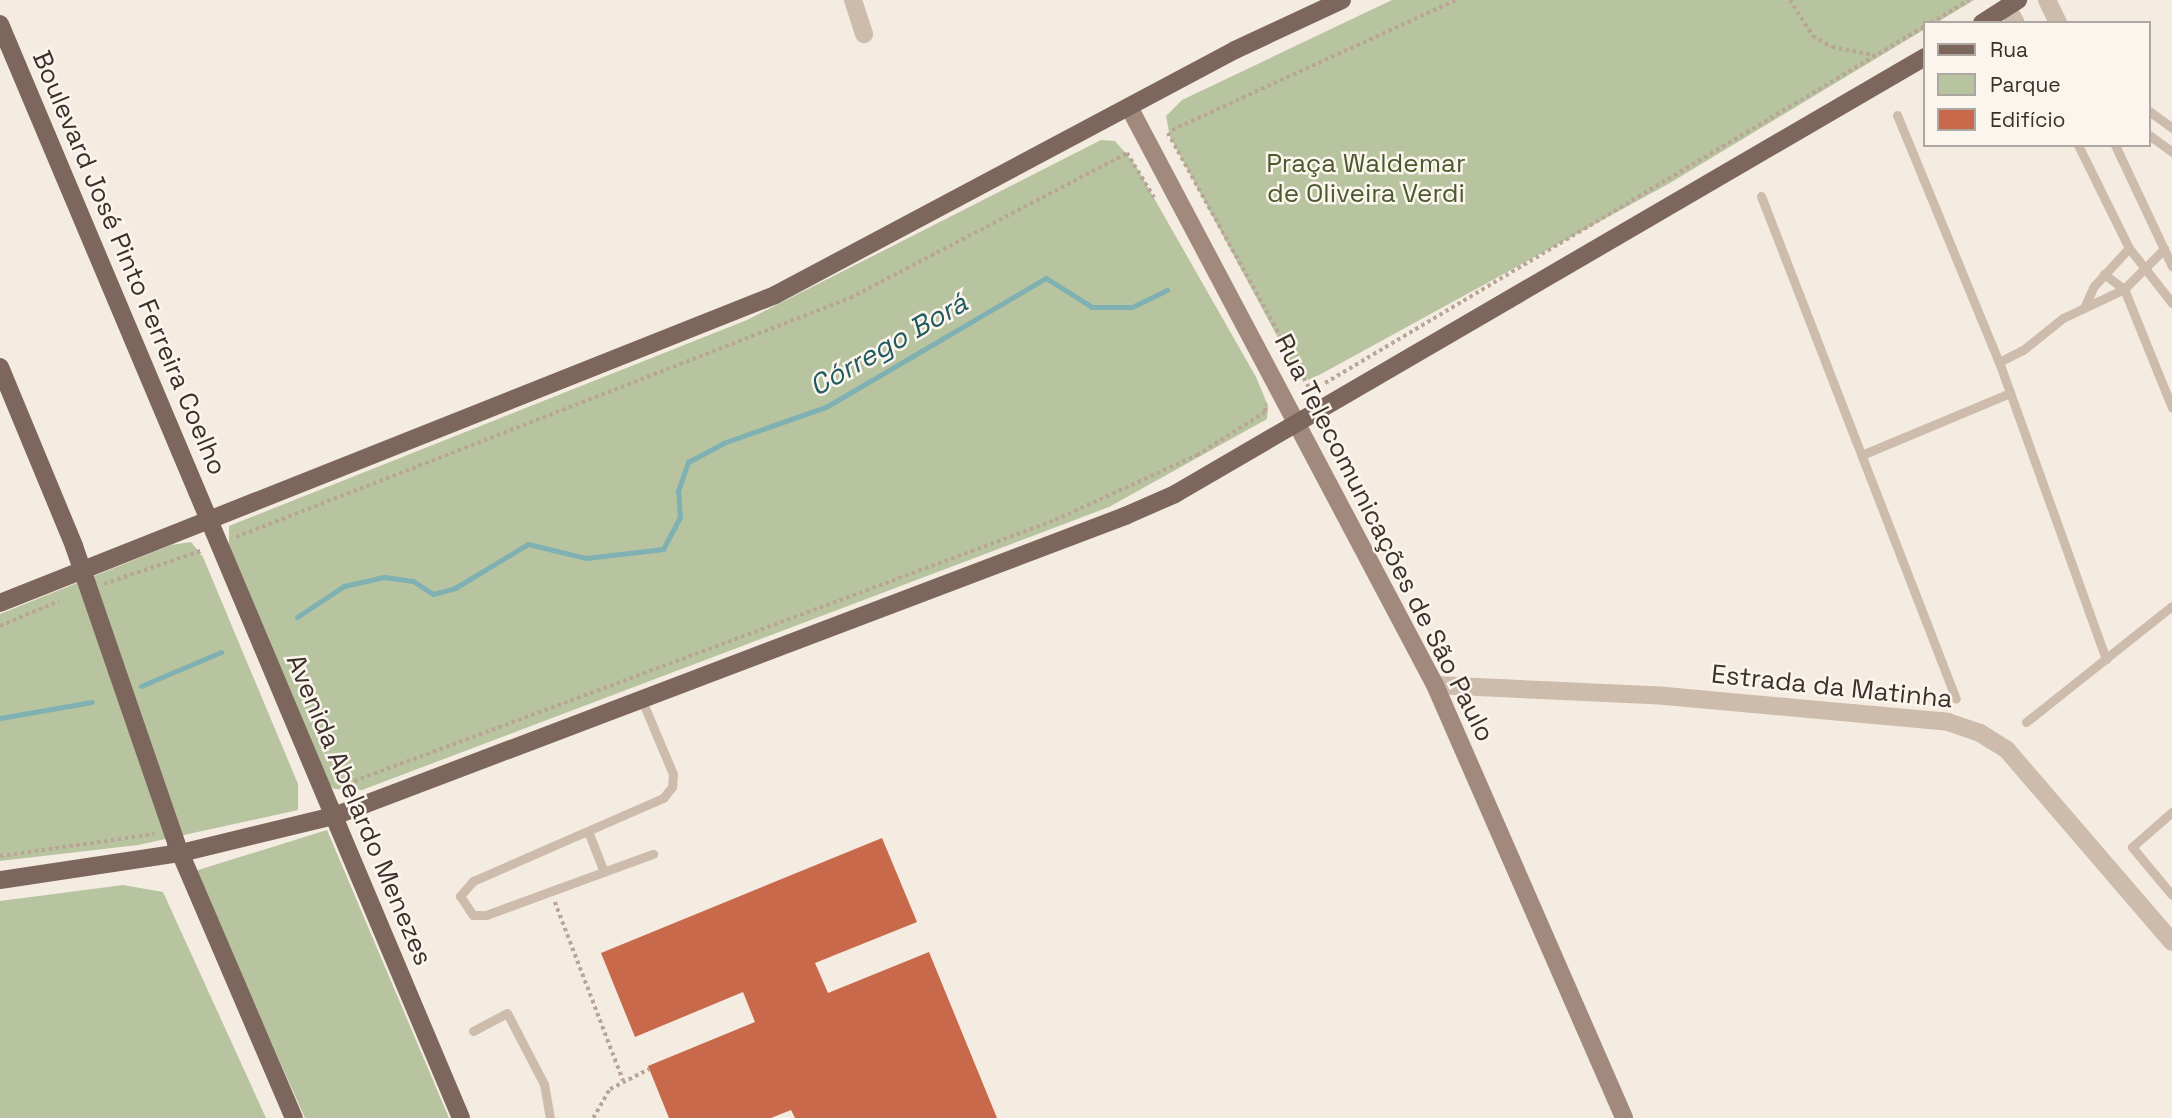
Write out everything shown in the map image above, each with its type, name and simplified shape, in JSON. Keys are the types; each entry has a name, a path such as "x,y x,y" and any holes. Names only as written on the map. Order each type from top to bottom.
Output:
{"main road":[{"path":"0,603 86,582 209,522 775,295 1129,107 1342,0"},
{"path":"1987,21 2013,10"},
{"name":"Boulevard José Pinto Ferreira Coelho","path":"0,24 209,522"},
{"path":"0,880 181,853 334,817 1125,516 1175,494 1924,58"},
{"path":"0,367 86,582 181,853 294,1118"},
{"name":"Avenida Abelardo Menezes","path":"209,522 216,544 461,1118"}],"street":[{"path":"853,0 864,34"},
{"path":"2047,0 2057,21"},
{"name":"Rua Telecomunicações de São Paulo","path":"1129,107 1435,685 1624,1118"},
{"name":"Estrada da Matinha","path":"1435,685 1665,696 1948,722 1980,733 2007,750 2172,942"}],"lane":[{"path":"2151,112 2172,128"},
{"path":"1897,116 1999,362 2106,659"},
{"path":"2151,136 2172,152"},
{"path":"2079,147 2129,248 2172,303"},
{"path":"2116,147 2172,266"},
{"path":"1761,196 1864,454 1956,699"},
{"path":"2084,308 2104,274 2129,248"},
{"path":"1999,362 2084,308 2124,289 2164,249"},
{"path":"2104,274 2124,289 2172,408"},
{"path":"1864,454 2010,393"},
{"path":"2026,722 2172,606"},
{"path":"641,698 673,774 672,787 663,798 473,881 460,896 473,915 486,915 653,854"},
{"path":"2172,812 2132,846 2172,895"},
{"path":"588,831 604,872"},
{"path":"473,1031 507,1013 544,1084 550,1118"}],"path":[{"path":"1311,391 1170,132 1456,0"},
{"path":"1790,0 1814,36 1832,47 1876,56"},
{"path":"1934,21 1969,0"},
{"path":"1325,383 1924,27"},
{"path":"0,626 86,582 236,537 850,298 1148,143"},
{"path":"1127,153 1160,206"},
{"path":"334,779 341,787 1055,520 1197,455 1265,412 1259,391"},
{"path":"236,537 241,550"},
{"path":"0,856 158,834 153,821"},
{"path":"551,892 623,1080"},
{"path":"593,1118 603,1098 623,1080 649,1069"}],"green space":[{"name":"Praça Waldemar de Oliveira Verdi","path":"1392,0 1974,0 1939,21 1924,21 1924,30 1670,183 1310,380 1299,377 1170,137 1166,116 1182,100"},
{"path":"1101,140 1115,141 1134,163 1256,377 1268,406 1267,419 1109,507 362,790 334,789 324,779 229,551 229,526 747,320"},
{"path":"191,542 203,557 298,784 298,810 138,845 0,861 0,614 171,545"},
{"path":"327,830 449,1118 305,1118 195,871"},
{"path":"123,885 163,892 266,1118 0,1118 0,901"}],"building":[{"path":"882,838 917,922 815,963 828,993 929,952 997,1118 795,1118 791,1110 771,1118 669,1118 648,1066 755,1022 743,992 635,1037 601,953"}],"waterway":[{"name":"Córrego Borá","path":"297,617 344,586 384,577 413,581 433,594 455,588 528,544 586,558 663,549 680,517 678,491 688,462 723,443 826,407 1046,278 1092,307 1132,307 1167,290"},
{"name":"Córrego Borá","path":"141,686 221,652"},
{"name":"Córrego Borá","path":"0,718 92,702"}]}
